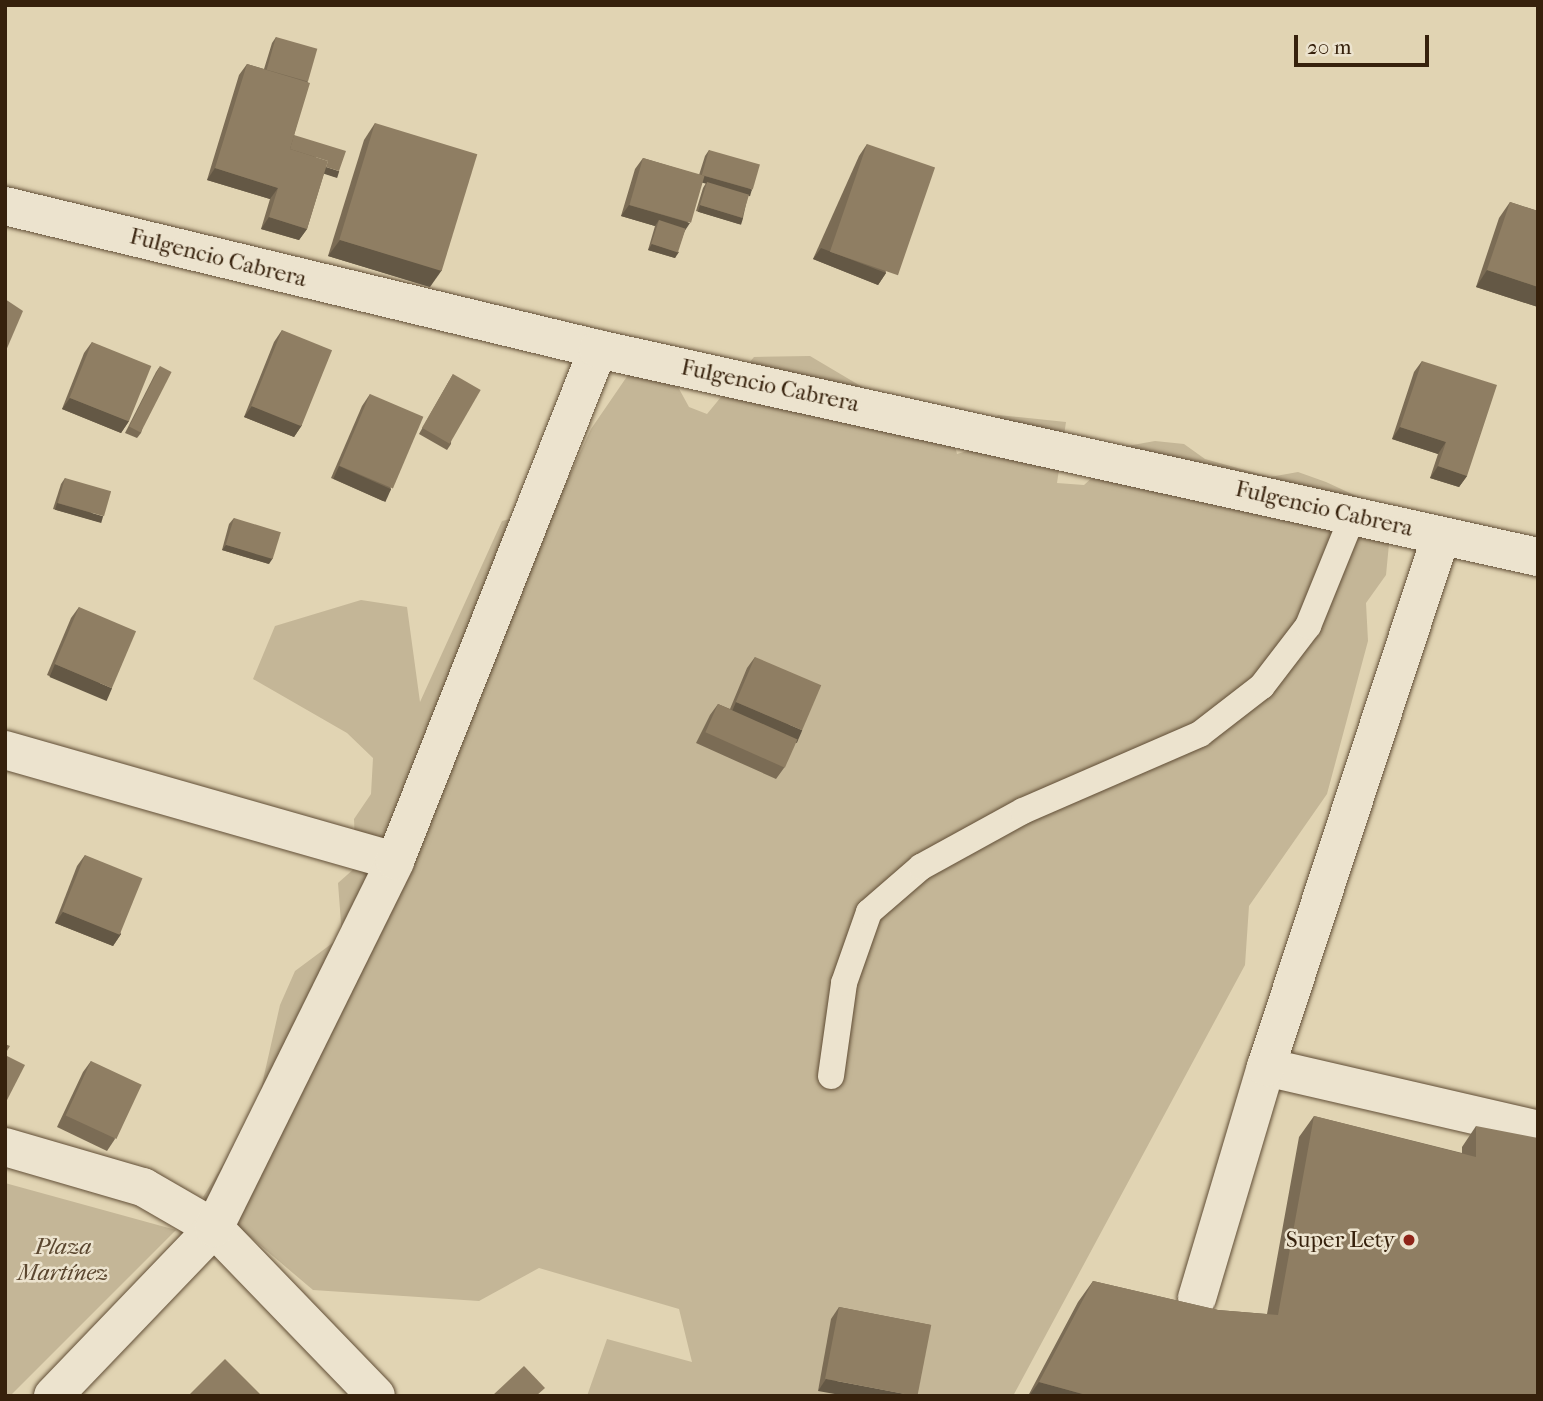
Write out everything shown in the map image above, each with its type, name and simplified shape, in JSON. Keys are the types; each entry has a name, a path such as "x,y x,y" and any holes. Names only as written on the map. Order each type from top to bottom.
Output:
{"street":[{"name":"Fulgencio Cabrera","path":"5,206 598,349 1538,557"},
{"path":"53,1396 214,1228 395,861 598,349"},
{"path":"1197,1298 1266,1066 1441,536"},
{"path":"5,750 395,861"},
{"path":"1266,1066 1538,1130"},
{"path":"5,1147 143,1187 214,1228 376,1396"}],"lane":[{"path":"831,1076 844,983 869,912 921,867 1023,811 1200,734 1262,686 1308,626 1353,515"}],"green space":[{"path":"810,356 864,388 938,409 948,417 957,454 974,449 998,415 1066,422 1057,483 1084,485 1127,446 1155,441 1184,444 1205,459 1270,477 1298,472 1326,482 1367,501 1389,544 1386,575 1366,603 1368,641 1327,794 1249,906 1245,965 1013,1396 587,1396 607,1339 692,1362 679,1309 539,1268 479,1301 313,1290 203,1197 256,1111 280,1005 295,971 342,936 338,883 356,867 354,819 371,794 373,758 347,733 253,679 275,626 361,600 407,607 420,702 502,521 555,507 591,429 628,375 672,376 689,407 707,414 754,357"},
{"name":"Plaza Martínez","path":"5,1183 176,1230 10,1396 5,1396"}],"building":[{"path":"276,37 317,49 308,82 267,70"},
{"path":"247,64 310,83 290,149 328,161 307,229 269,217 278,188 215,168"},
{"path":"375,123 477,154 442,271 339,240"},
{"path":"294,135 346,151 339,171 326,167 328,161 290,149"},
{"path":"867,144 935,167 898,275 830,252"},
{"path":"709,150 760,165 753,190 702,175"},
{"path":"643,158 705,176 691,223 629,205"},
{"path":"707,182 749,195 742,218 700,205"},
{"path":"1510,202 1538,211 1538,287 1487,270"},
{"path":"659,220 686,229 678,252 651,244"},
{"path":"5,299 23,311 5,353"},
{"path":"282,330 332,350 301,426 251,406"},
{"path":"92,342 151,366 129,422 70,398"},
{"path":"1422,361 1497,385 1467,476 1438,466 1446,442 1400,427"},
{"path":"160,366 172,372 141,432 129,427"},
{"path":"453,374 481,390 450,444 422,428"},
{"path":"370,394 423,417 393,488 340,466"},
{"path":"65,478 111,491 104,516 58,503"},
{"path":"234,518 281,532 273,559 226,545"},
{"path":"79,607 136,631 112,688 55,664"},
{"path":"755,657 821,685 802,730 736,702"},
{"path":"718,704 797,739 785,768 705,732"},
{"path":"85,855 142,878 120,935 62,912"},
{"path":"5,1055 25,1065 5,1104"},
{"path":"91,1061 142,1085 116,1139 66,1115"},
{"name":"Super Lety","path":"1314,1116 1476,1157 1476,1126 1538,1138 1538,1396 1090,1396 1039,1382 1093,1281 1218,1310 1278,1315"},
{"path":"839,1307 931,1325 917,1396 825,1379"},
{"path":"225,1359 262,1396 188,1396"},
{"path":"524,1366 545,1388 536,1396 492,1396"}],"place":[{"name":"Super Lety","path":"1409,1240"}]}
